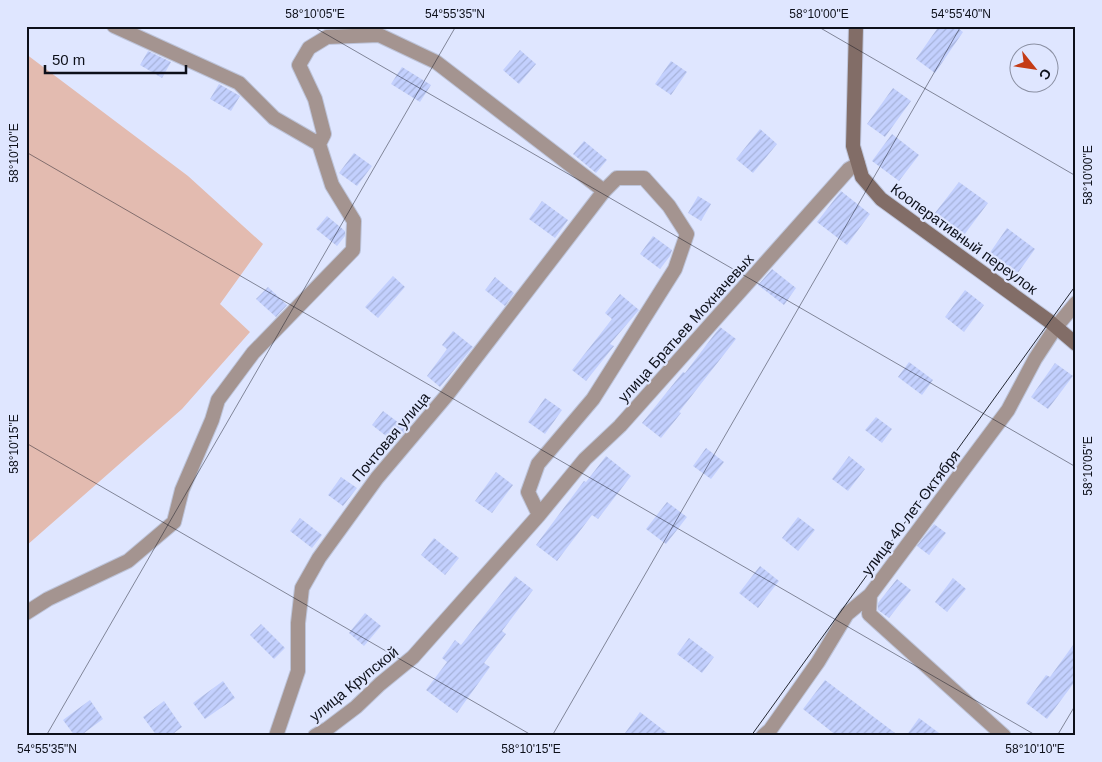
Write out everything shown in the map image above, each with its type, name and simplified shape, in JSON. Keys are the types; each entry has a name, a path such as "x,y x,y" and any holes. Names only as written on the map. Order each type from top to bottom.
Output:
{"main road":[{"name":"Кооперативный переулок","path":"856,26 854,146 862,177 881,199 1076,344"}],"street":[{"path":"26,613 48,598 128,560 174,522 182,490 212,420 218,400 253,353 354,250 354,221 332,185 319,144 274,118 239,83 114,26"},
{"path":"366,26 379,35 436,62 604,191"},
{"path":"319,144 324,134 315,99 299,64 309,48 327,37 379,35"},
{"name":"улица Братьев Мохначевых","path":"413,657 539,515 585,459 620,426 849,169 858,164"},
{"name":"Почтовая улица","path":"276,736 298,671 298,623 302,588 319,558 376,478 447,395 604,191 617,178 644,178 670,206 687,234 675,269 594,399 538,464 528,492 539,515"},
{"name":"улица 40 лет Октября","path":"763,736 770,730 818,662 847,614 870,594 1008,410 1035,359 1076,303"},
{"path":"870,594 868,614 1004,736"},
{"name":"улица Крупской","path":"315,736 356,707 413,657"}],"shaded area":[{"path":"26,54 188,176 263,244 220,304 250,332 182,409 26,546"}],"building":[{"path":"939,26 955,26 963,32 935,73 916,59"},
{"path":"520,50 536,64 519,84 503,70"},
{"path":"148,51 171,62 162,78 140,65"},
{"path":"671,61 687,72 671,95 655,84"},
{"path":"402,67 431,85 420,102 391,84"},
{"path":"219,84 240,96 231,111 210,99"},
{"path":"893,88 911,101 885,137 867,124"},
{"path":"760,129 777,144 753,173 736,159"},
{"path":"892,134 919,155 899,181 872,161"},
{"path":"584,141 607,160 596,173 573,154"},
{"path":"354,153 372,166 357,186 339,173"},
{"path":"959,182 988,203 964,235 935,213"},
{"path":"841,191 870,214 847,245 817,222"},
{"path":"698,196 711,204 701,221 688,213"},
{"path":"542,201 568,220 555,238 529,219"},
{"path":"327,216 345,231 345,236 337,246 316,229"},
{"path":"1007,228 1035,249 1017,274 989,254"},
{"path":"653,236 672,250 670,256 660,269 640,254"},
{"path":"772,269 796,288 784,305 758,285"},
{"path":"393,276 405,287 378,318 365,307"},
{"path":"495,277 514,293 505,306 485,290"},
{"path":"268,287 287,305 276,317 256,299"},
{"path":"965,290 984,305 964,332 945,317"},
{"path":"620,294 639,310 610,344 614,346 586,381 572,370 612,319 605,313"},
{"path":"720,327 736,339 661,438 642,423 683,372 685,373"},
{"path":"453,331 473,347 440,387 427,376 447,349 442,345"},
{"path":"909,362 933,380 922,395 898,377"},
{"path":"1055,363 1073,376 1048,409 1031,397"},
{"path":"545,398 562,410 545,434 528,422"},
{"path":"383,411 407,429 395,443 372,425"},
{"path":"876,417 892,429 882,443 865,430"},
{"path":"706,448 724,462 711,479 693,466"},
{"path":"606,456 631,476 598,519 592,515 557,561 536,545 584,481 586,482"},
{"path":"849,456 865,469 848,491 832,479"},
{"path":"496,472 513,485 492,513 475,501"},
{"path":"341,477 357,488 343,506 328,495"},
{"path":"667,502 687,517 666,544 646,529"},
{"path":"798,517 815,530 798,551 782,538"},
{"path":"300,518 322,535 312,548 290,531"},
{"path":"934,524 946,533 929,555 917,546"},
{"path":"434,538 459,558 445,575 421,555"},
{"path":"760,566 779,581 758,608 739,593"},
{"path":"515,576 533,590 502,631 506,634 484,663 490,667 457,713 426,690 447,662 442,658 455,640 461,645"},
{"path":"953,578 966,589 947,612 935,602"},
{"path":"897,579 911,590 889,618 878,610 878,603"},
{"path":"365,613 381,626 364,646 349,633"},
{"path":"261,624 285,648 274,659 250,635"},
{"path":"689,638 714,657 702,673 677,654"},
{"path":"1076,641 1076,680 1047,719 1026,703 1046,675 1050,677"},
{"path":"825,680 899,736 837,736 803,709"},
{"path":"223,681 235,698 205,719 193,703"},
{"path":"90,700 103,719 80,736 75,736 63,720"},
{"path":"164,701 182,727 170,736 157,736 143,717"},
{"path":"640,712 671,736 623,736"},
{"path":"919,718 943,736 906,736"}],"tram line":[{"path":"751,736 1076,285"}]}
